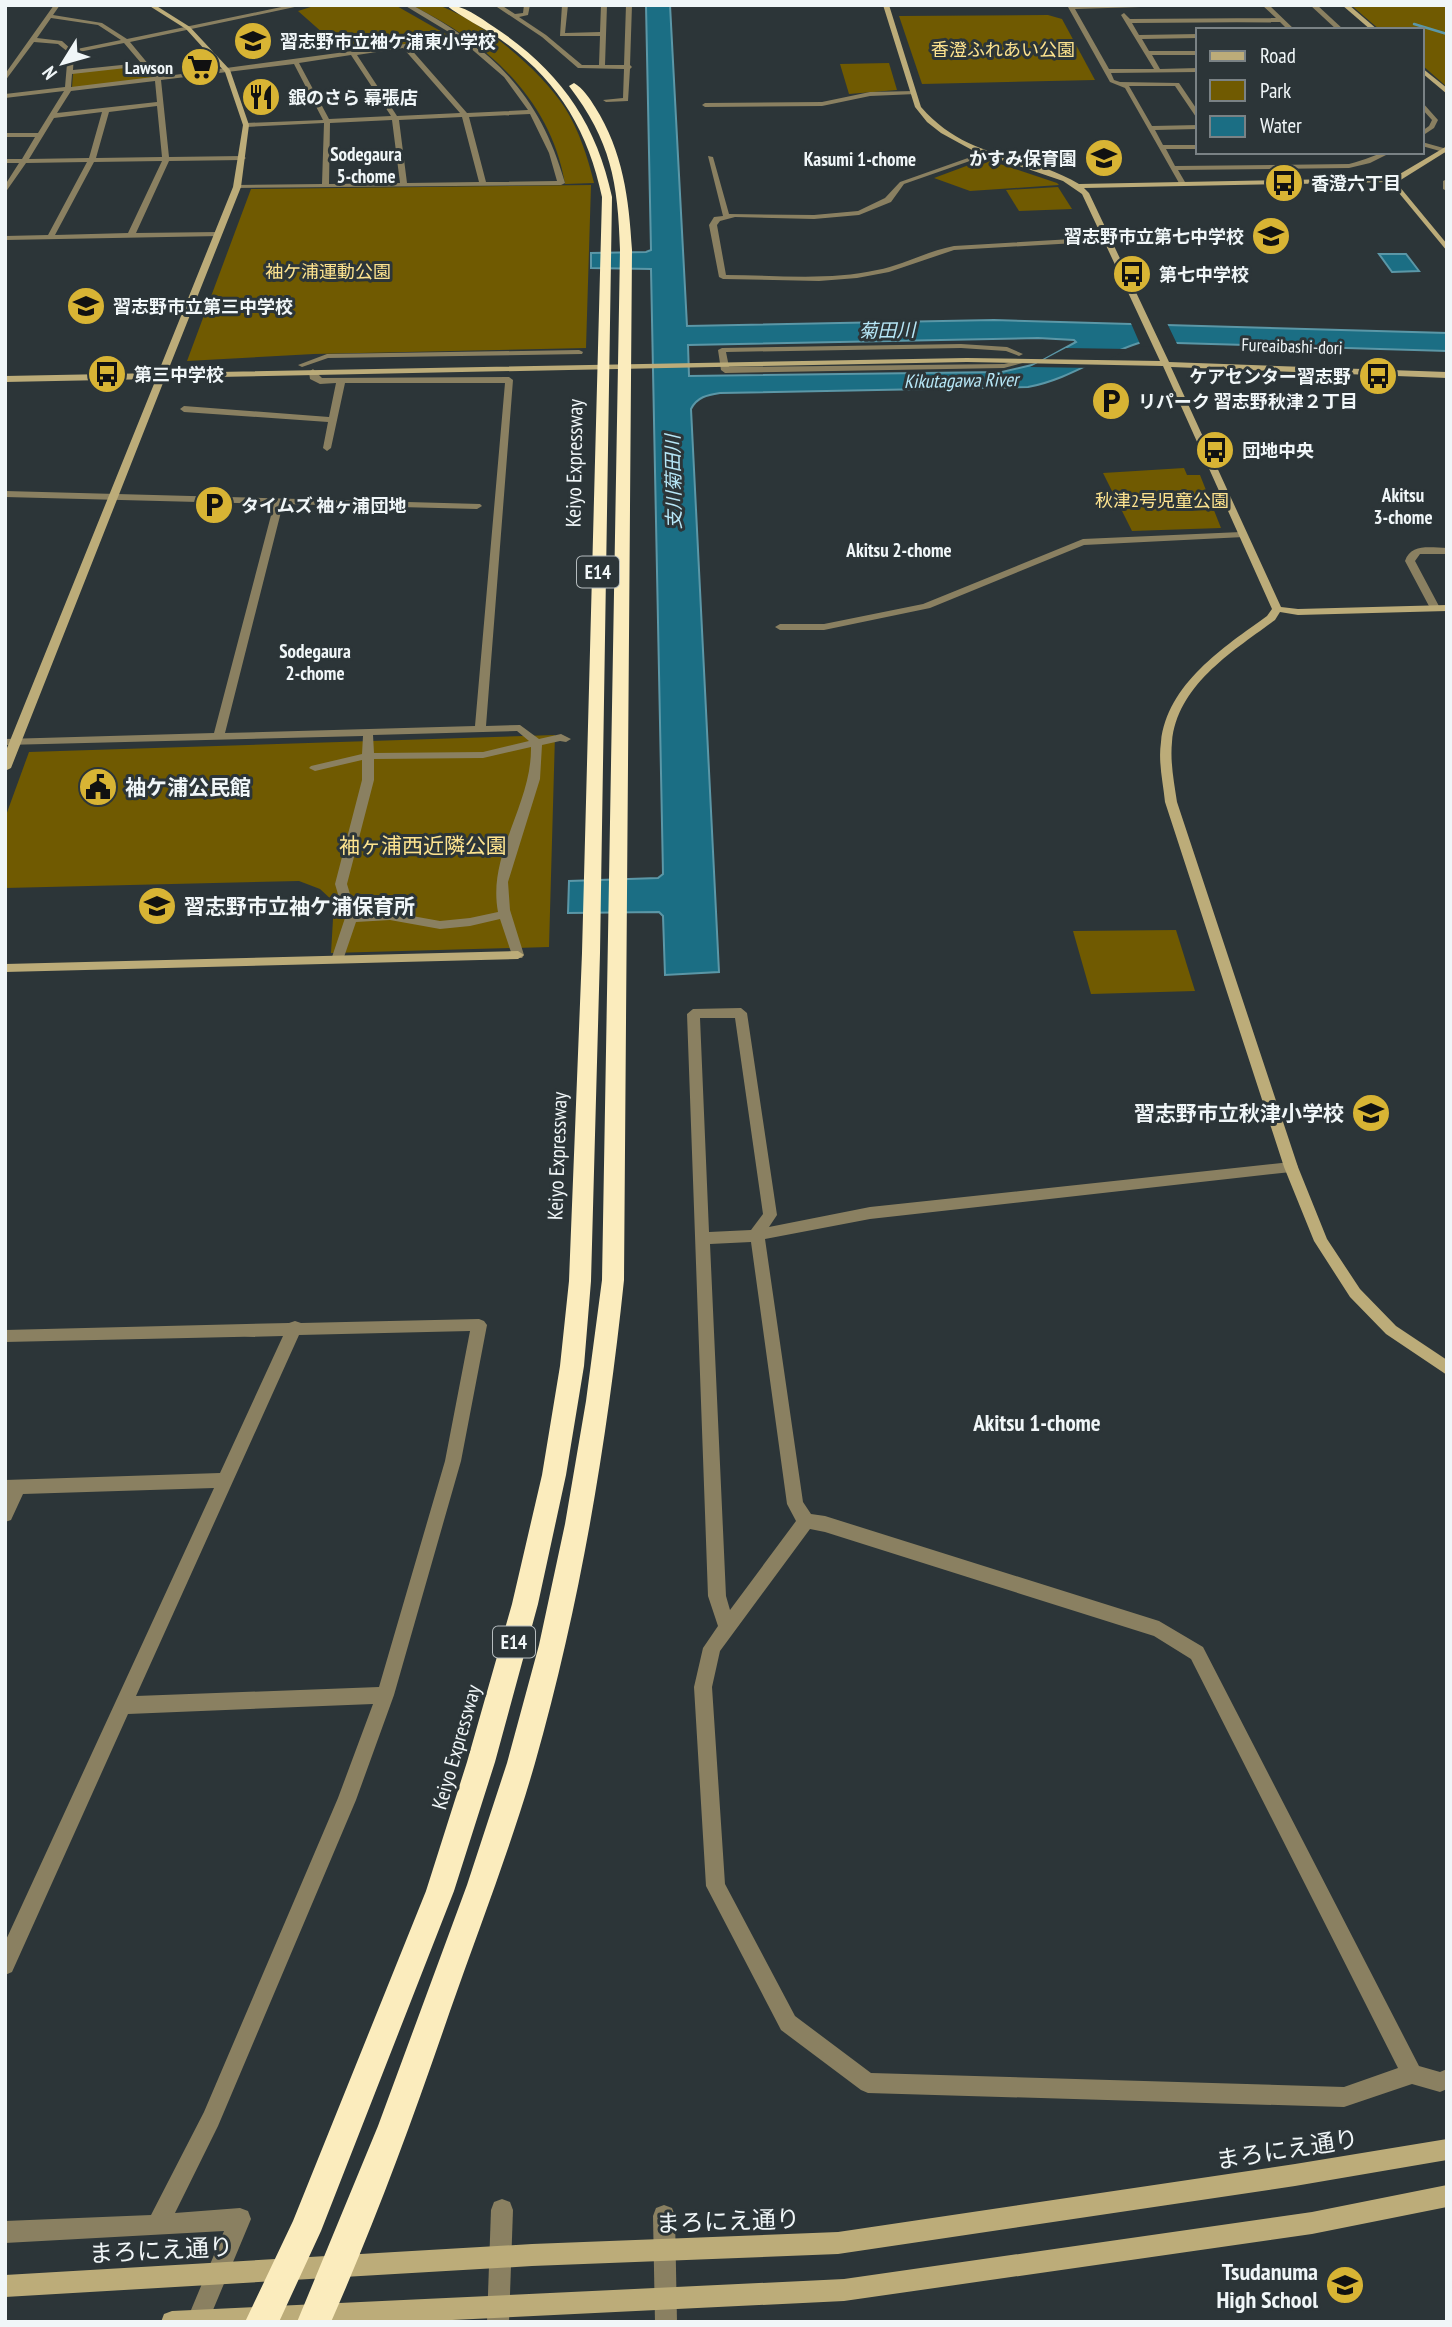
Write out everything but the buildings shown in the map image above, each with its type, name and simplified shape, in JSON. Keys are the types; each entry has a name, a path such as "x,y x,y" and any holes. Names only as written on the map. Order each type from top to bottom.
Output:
{"highway":[{"name":"Keiyo Expressway","path":"315,2319 339,2266 406,2093 521,1763 562,1602 604,1376 613,1280 604,923 592,873 607,197 593,142 576,110 554,82 496,32 450,5"},
{"path":"467,5 505,27 544,56"},
{"name":"Keiyo Expressway","path":"263,2320 305,2231 440,1891 481,1762 514,1644 554,1475 572,1366 580,1281 582,1166 604,923 617,873 626,250 625,214 618,166 593,110 566,78"}],"street":[{"path":"5,79 35,40 57,5"},
{"path":"5,768 10,742 114,497 237,187 243,158 246,125 228,71 188,28 150,5"},
{"path":"72,52 301,5"},
{"path":"237,187 561,183 556,157 534,111 504,73 461,38 407,5"},
{"path":"497,5 544,36 580,67 629,66"},
{"path":"516,16 526,14 527,5"},
{"path":"565,5 562,35 604,34"},
{"path":"602,67 604,5"},
{"path":"606,100 626,100 629,5"},
{"path":"886,5 918,107 936,128 985,154 1079,186 1395,180 1446,150"},
{"path":"1181,182 1127,88 1112,81 1071,7 1203,5"},
{"path":"1265,5 1290,28"},
{"path":"1313,5 1339,28"},
{"path":"1345,5 1373,28"},
{"path":"1119,6 1158,70"},
{"path":"248,10 258,14"},
{"path":"50,16 100,24 126,41 158,79 166,159 131,236"},
{"path":"1128,22 1281,20"},
{"path":"1138,37 1196,36"},
{"path":"5,96 228,71 461,38"},
{"path":"35,40 60,42 72,52"},
{"path":"405,46 465,115 483,184"},
{"path":"5,191 68,90 72,52"},
{"path":"353,53 395,118 404,185"},
{"path":"1148,53 1196,53"},
{"path":"296,62 327,121 324,186"},
{"path":"70,72 145,64"},
{"path":"1107,71 1196,70"},
{"path":"1424,72 1447,92"},
{"path":"1119,84 1175,83 1196,107"},
{"path":"705,105 822,104 870,94 914,93"},
{"path":"51,116 161,104"},
{"path":"1424,106 1435,120 1432,127 1424,133"},
{"path":"50,238 92,160 106,110"},
{"path":"246,125 534,111"},
{"path":"1150,128 1196,127"},
{"path":"5,135 39,135"},
{"path":"1424,144 1446,150"},
{"path":"1161,147 1196,147"},
{"path":"985,154 902,183 888,200 859,212 814,217 726,215 717,219 713,225 718,245 716,255 723,277 862,275 890,270 954,247 1107,239"},
{"path":"1173,168 1349,166 1368,162 1385,154"},
{"path":"710,157 726,215"},
{"path":"5,161 243,158"},
{"path":"1395,180 1396,186 1443,240 1447,249"},
{"path":"1447,181 1447,189"},
{"path":"1079,186 1144,317 1241,535 1277,608"},
{"path":"5,238 218,234"},
{"path":"961,345 1007,349 1022,358 1004,366 725,370 722,350 961,345"},
{"path":"302,365 327,356 579,352"},
{"name":"Fureaibashi-dori","path":"349,368 967,357 1447,368"},
{"name":"Fureaibashi-dori","path":"1164,360 1447,375"},
{"path":"5,376 302,365 349,368"},
{"path":"165,371 313,372 349,368"},
{"path":"313,372 313,377 320,381 509,380 480,729"},
{"path":"327,448 341,381"},
{"path":"184,409 331,421"},
{"path":"5,494 477,506"},
{"path":"219,736 279,501"},
{"path":"780,627 824,627 926,606 1083,542 1241,535"},
{"path":"1435,608 1410,561 1412,555 1418,551 1447,551"},
{"path":"1277,608 1298,612 1447,608"},
{"path":"1277,608 1271,618 1205,668 1186,691 1166,740 1171,802 1291,1167 1321,1241 1355,1293 1391,1330 1447,1369"},
{"path":"5,968 518,955 505,914 502,882 532,793 536,773 536,742 520,728 10,742"},
{"path":"337,960 351,918 341,884 368,780 368,732"},
{"path":"316,768 368,756 483,755 561,737 566,739"},
{"path":"351,918 390,916 440,925 505,914"},
{"path":"727,1627 717,1597 693,1014 741,1013 770,1215 757,1233 795,1504 806,1521 825,1524 1159,1629 1197,1653 1412,2074"},
{"path":"702,1238 747,1237 870,1213 1291,1167"},
{"path":"5,1336 295,1327 479,1325 453,1461 385,1695 347,1800 211,2119 157,2225"},
{"path":"5,1965 295,1327"},
{"path":"5,1515 12,1487 227,1480"},
{"path":"806,1521 754,1595 712,1648 703,1687 716,1886 788,2022 868,2083 1344,2097 1412,2074 1440,2082 1447,2079"},
{"path":"123,1705 385,1695"},
{"name":"まろにえ通り","path":"5,2286 532,2255 838,2243 1295,2175 1447,2149"},
{"path":"172,2322 315,2319 844,2290 1312,2223 1447,2196"},
{"path":"498,2322 502,2210"},
{"path":"664,2216 666,2322"},
{"path":"5,2232 240,2219 197,2322"}],"green space":[{"path":"317,5 395,5 451,37 364,50 361,47 341,49 298,11"},
{"path":"411,5 439,6 459,15 494,36 527,64 555,93 565,108 582,144 594,183 565,184 546,125 511,76 465,36"},
{"path":"1351,5 1447,5 1447,87 1424,67 1424,28 1378,28"},
{"name":"香澄ふれあい公園","path":"1048,15 1062,19 1095,80 922,84 899,16"},
{"path":"889,63 897,90 849,94 840,64"},
{"path":"142,65 153,79 72,88 73,73"},
{"path":"985,159 1059,185 970,191 934,178"},
{"name":"袖ケ浦運動公園","path":"591,185 586,348 314,354 187,361 251,189"},
{"path":"1058,187 1072,209 1019,211 1006,190"},
{"name":"秋津2号児童公園","path":"1184,468 1187,475 1200,475 1221,528 1132,531 1103,473"},
{"name":"袖ヶ浦西近隣公園","path":"555,735 549,947 331,953 334,902 320,889 299,881 5,888 5,818 29,752"},
{"path":"1176,930 1195,991 1091,994 1073,931"}],"water":[{"path":"646,5 670,5 687,326 994,320 1447,333 1447,351 1142,342 1058,378 1028,387 720,393 699,399 691,409 719,972 665,975 663,916 659,912 568,913 569,881 658,878 663,874 651,269 591,268 591,253 651,250","holes":["1038,338 1076,342 1036,364 1002,372 689,376 688,345"]},
{"path":"1379,254 1406,254 1419,271 1392,272"}],"pier":[{"path":"1130,321 1166,321 1178,346 1138,347 1140,344"},
{"path":"1066,348 1128,349 1093,368 1030,367"}],"waterway":[{"path":"1414,24 1447,34"}],"place":[{"name":"習志野市立袖ケ浦東小学校","path":"253,41"},
{"name":"Lawson","path":"200,67"},
{"name":"銀のさら 幕張店","path":"261,97"},
{"name":"かすみ保育園","path":"1104,158"},
{"name":"香澄六丁目","path":"1284,183"},
{"name":"習志野市立第七中学校","path":"1271,236"},
{"name":"第七中学校","path":"1132,274"},
{"name":"習志野市立第三中学校","path":"86,306"},
{"name":"第三中学校","path":"107,374"},
{"name":"ケアセンター習志野","path":"1378,376"},
{"name":"リパーク 習志野秋津２丁目","path":"1111,401"},
{"name":"団地中央","path":"1215,450"},
{"name":"タイムズ 袖ヶ浦団地","path":"214,505"},
{"name":"袖ケ浦公民館","path":"98,787"},
{"name":"習志野市立袖ケ浦保育所","path":"157,906"},
{"name":"習志野市立秋津小学校","path":"1371,1113"},
{"name":"Tsudanuma High School","path":"1345,2285"}],"district":[{"name":"Kasumi 1-chome","path":"860,159"},
{"name":"Sodegaura 5-chome","path":"366,165"},
{"name":"Akitsu 3-chome","path":"1403,506"},
{"name":"Akitsu 2-chome","path":"899,550"},
{"name":"Sodegaura 2-chome","path":"315,662"},
{"name":"Akitsu 1-chome","path":"1037,1422"}],"water label":[{"name":"菊田川","path":"887,330"},
{"name":"Kikutagawa River","path":"961,380"},
{"name":"支川菊田川","path":"673,482"}]}
